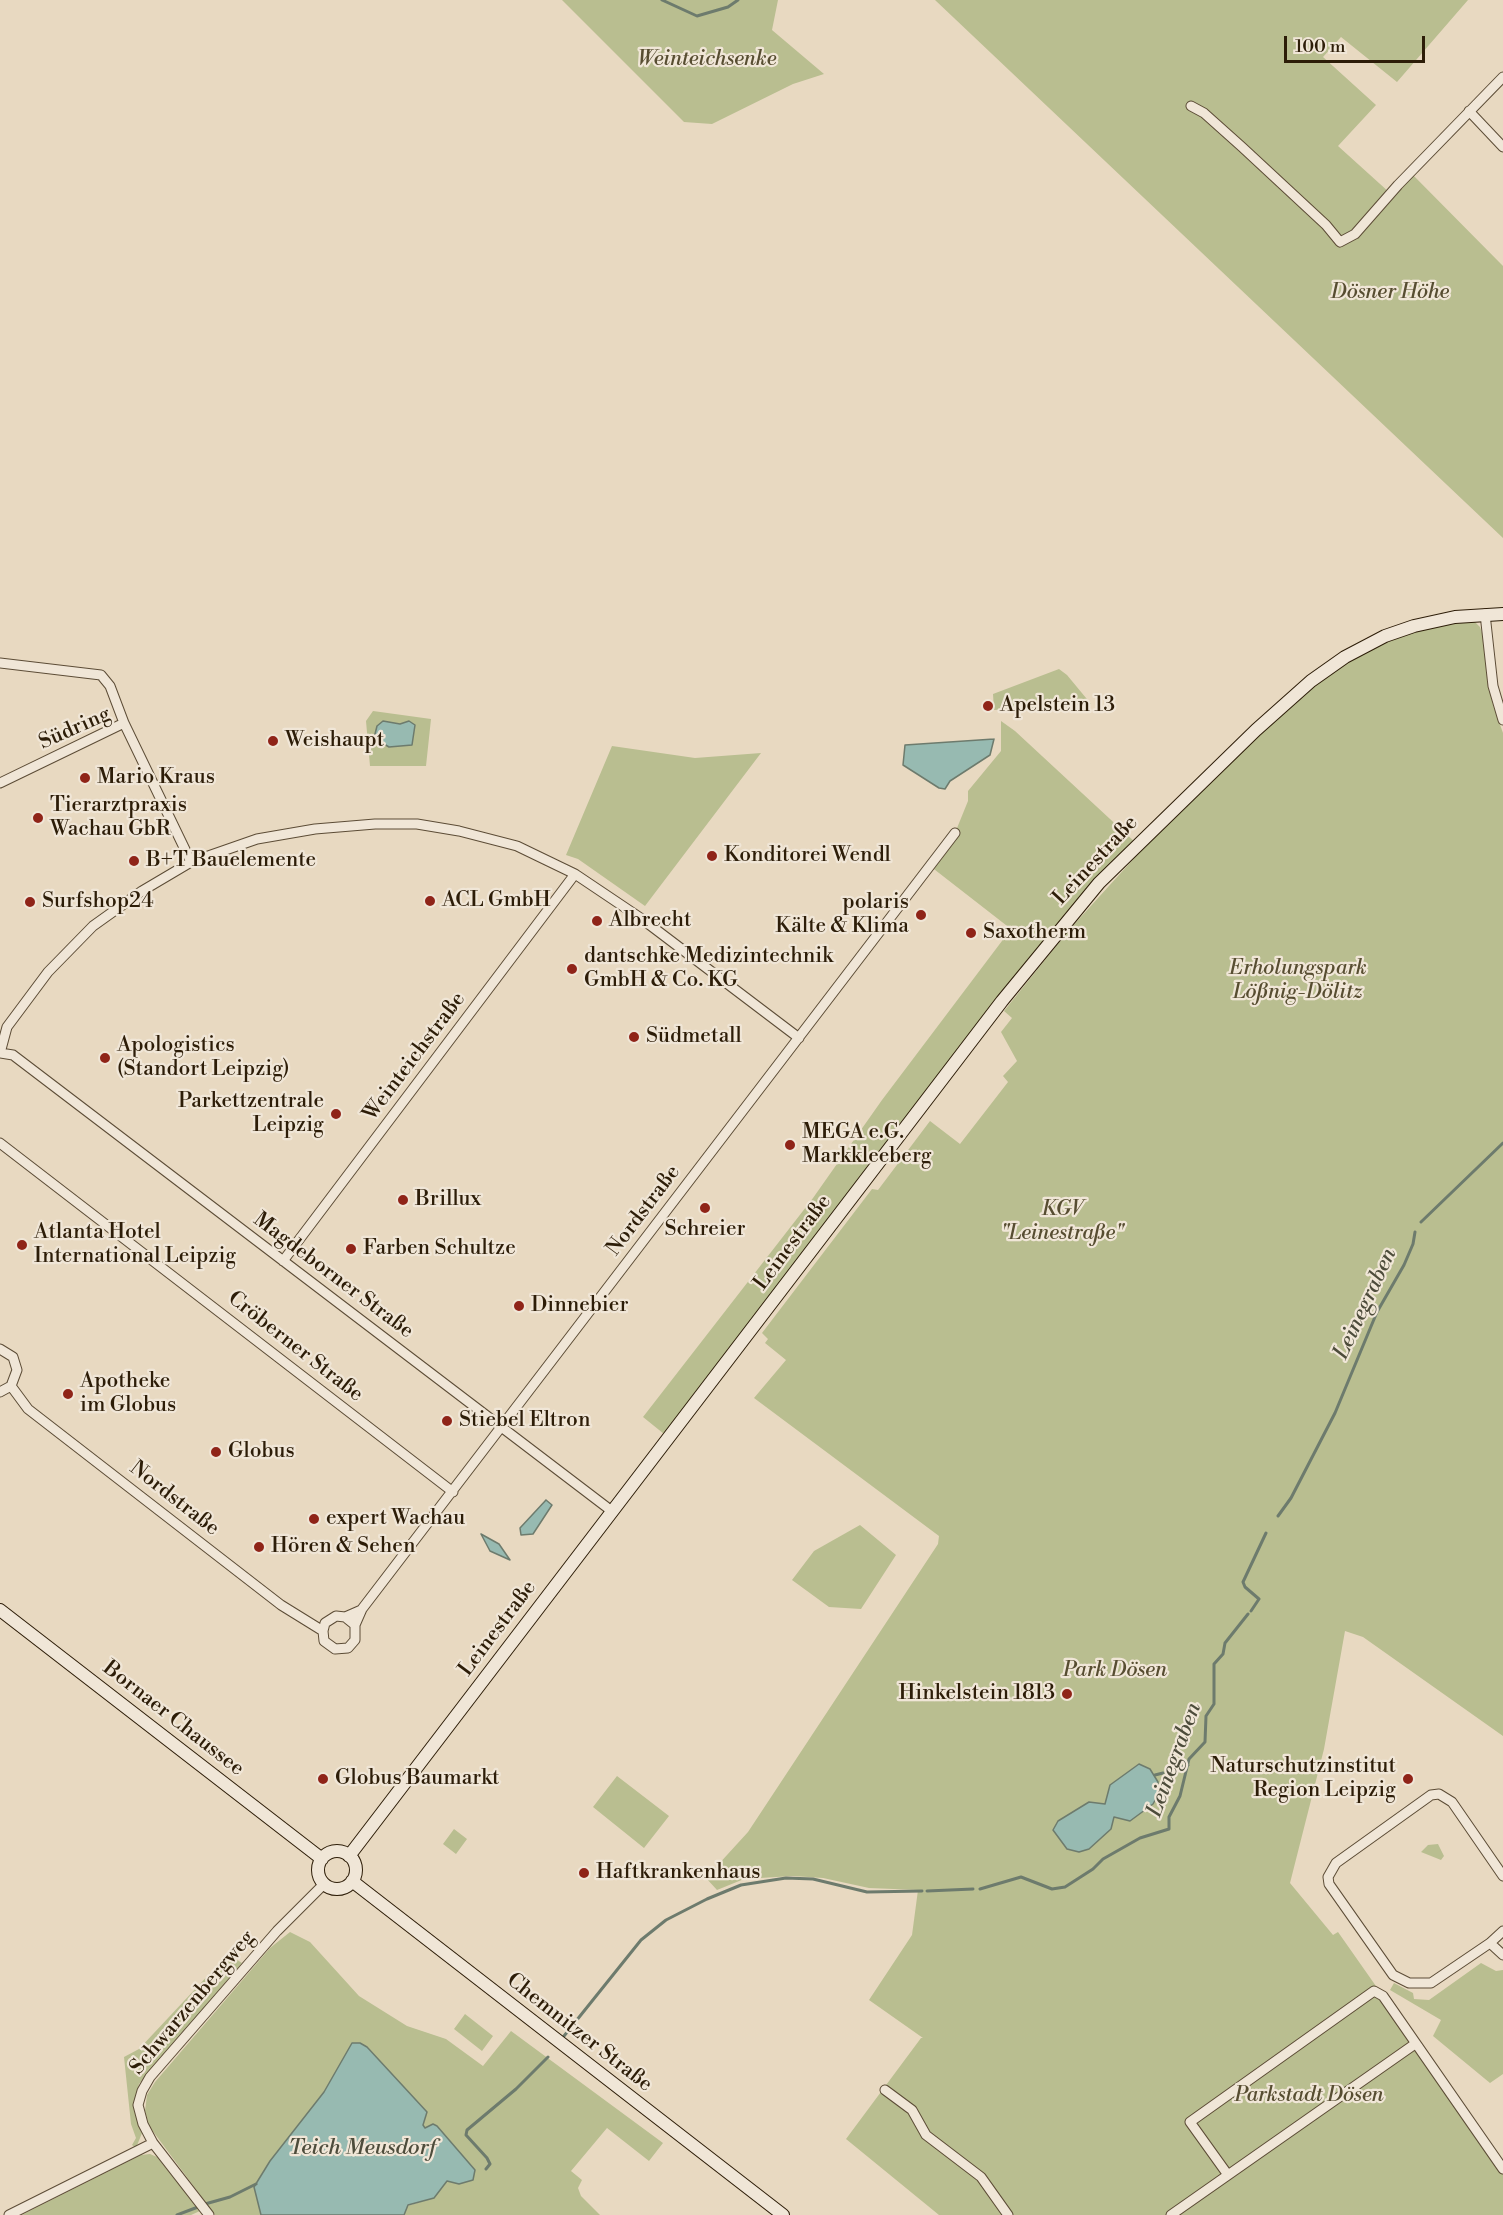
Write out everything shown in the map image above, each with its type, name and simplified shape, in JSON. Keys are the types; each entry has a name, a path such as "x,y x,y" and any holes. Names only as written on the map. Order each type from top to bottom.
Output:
{"main road":[{"name":"Leinestraße","path":"349,1856 995,1011 1064,923 1114,867 1268,719 1311,681 1345,657 1385,636 1414,626 1485,614 1503,614"},
{"name":"Bornaer Chaussee","path":"0,1610 322,1859"},
{"path":"334,1852 349,1856 356,1869 352,1881 340,1889 324,1884 318,1870 322,1859 334,1852"},
{"name":"Chemnitzer Straße","path":"352,1881 783,2215"}],"street":[{"path":"1191,106 1204,113 1242,147 1326,225 1340,242 1355,234 1398,184 1503,77"},
{"path":"1469,111 1503,147"},
{"path":"1485,614 1493,686 1503,720"},
{"path":"0,663 101,675 110,686 124,723"},
{"name":"Südring","path":"0,783 124,723 191,862"},
{"path":"0,1053 7,1027 48,972 87,932 113,910 191,862 256,839 348,824 417,824 459,831 517,846 575,874 642,919 799,1038"},
{"name":"Nordstraße","path":"11,1386 28,1409 281,1605 322,1631 328,1645 344,1650 355,1640 355,1625 361,1611 955,833"},
{"name":"Weinteichstraße","path":"283,1261 575,874"},
{"name":"Magdeborner Straße","path":"0,1053 13,1054 613,1512"},
{"name":"Cröberner Straße","path":"0,1143 453,1492"},
{"path":"0,1349 10,1354 17,1365 16,1376 11,1386 0,1392"},
{"path":"322,1631 331,1618 345,1617 361,1611"},
{"path":"345,1617 355,1625"},
{"path":"1503,1876 1452,1802 1439,1794 1431,1795 1336,1863 1328,1877 1329,1884 1393,1975 1409,1983 1431,1983 1490,1943 1503,1931"},
{"name":"Schwarzenbergweg","path":"209,2215 153,2144 143,2124 138,2106 150,2077 277,1931 324,1884"},
{"path":"1490,1943 1503,1955"},
{"path":"1228,2175 1190,2122 1374,1991 1383,1996 1415,2044 1499,2154 1503,2169"},
{"path":"1171,2215 1415,2044"},
{"path":"885,2090 912,2110 926,2135 981,2177 1008,2215"},
{"path":"9,2215 153,2144"}],"green space":[{"name":"Weinteichsenke","path":"562,0 778,0 772,30 824,74 793,84 712,124 684,122"},
{"name":"Dösner Höhe","path":"935,0 1468,0 1397,82 1341,37 1323,57 1376,105 1338,146 1390,193 1410,172 1503,266 1503,538"},
{"path":"1474,621 1480,627 1483,636 1493,705 1503,733 1503,1736 1363,1637 1345,1631 1324,1749 1290,1883 1333,1935 1338,1932 1503,2167 1503,2215 939,2215 846,2139 923,2038 869,2000 912,1935 918,1890 869,1888 823,1878 793,1876 744,1879 717,1890 706,1878 748,1832 938,1544 939,1536 754,1398 786,1360 765,1343 768,1339 762,1333 872,1189 878,1190 930,1121 960,1144 1008,1082 1003,1076 1017,1061 1001,1032 1012,1018 1004,1011 1069,930 1148,843 1267,728 1335,669 1374,646 1422,629"},
{"path":"1059,669 1067,675 1091,704 994,710 993,694"},
{"path":"373,711 431,719 426,766 370,766 366,721"},
{"path":"1001,721 1015,731 1137,844 1099,883 669,1438 643,1417 813,1198 882,1100 1011,929 930,866 955,833 968,801 968,791 1001,751"},
{"path":"612,746 695,758 761,753 645,906 578,859 566,855"},
{"path":"860,1525 896,1555 861,1609 829,1607 792,1580 814,1551"},
{"path":"617,1776 669,1816 644,1848 593,1807"},
{"path":"454,1829 467,1839 456,1854 443,1844"},
{"path":"1438,1844 1444,1856 1441,1860 1421,1852 1428,1845"},
{"path":"290,1932 310,1942 359,1996 407,2026 446,2039 483,2066 511,2031 663,2143 649,2161 607,2128 571,2171 582,2180 578,2188 581,2196 600,2215 404,2215 407,2206 434,2198 447,2181 459,2184 475,2170 437,2126 425,2128 423,2125 427,2112 367,2047 360,2043 353,2043 324,2092 270,2161 254,2187 261,2215 215,2215 149,2126 145,2111 147,2095 155,2082 270,1948"},
{"path":"228,1954 242,1963 139,2084 134,2108 142,2133 136,2148 132,2145 136,2138 131,2124 124,2057 139,2049"},
{"path":"1481,1963 1496,1971 1503,1970 1503,2074 1490,2083 1433,2036 1441,2020 1390,1990 1394,1983 1413,1993 1414,1999 1429,2000"},
{"path":"465,2014 493,2036 482,2051 454,2029"},
{"path":"150,2154 157,2157 200,2211 191,2215 21,2215 141,2155"}],"water":[{"path":"383,721 400,724 409,721 415,725 412,745 389,747 374,738 377,726"},
{"path":"994,739 990,755 950,781 945,789 939,788 903,765 905,745"},
{"path":"546,1500 552,1505 533,1534 521,1535 520,1528"},
{"path":"481,1534 499,1544 510,1560 490,1551"},
{"path":"1139,1764 1150,1769 1158,1782 1158,1795 1153,1804 1130,1821 1114,1817 1111,1829 1089,1849 1079,1852 1067,1849 1053,1830 1058,1821 1089,1802 1105,1804 1110,1785"},
{"name":"Teich Meusdorf","path":"352,2043 360,2043 367,2047 427,2112 423,2125 425,2128 433,2124 437,2126 475,2170 473,2180 459,2184 447,2181 434,2198 408,2205 404,2215 261,2215 254,2187 270,2161 324,2092"}],"waterway":[{"path":"662,0 697,16 728,7 738,0"},
{"name":"Leinegraben","path":"1421,1222 1503,1143"},
{"name":"Leinegraben","path":"1278,1516 1291,1498 1335,1413 1377,1312 1404,1265 1413,1244 1415,1232"},
{"name":"Leinegraben","path":"1251,1611 1259,1599 1245,1587 1243,1582 1266,1533"},
{"name":"Leinegraben","path":"980,1889 1021,1877 1052,1889 1065,1887 1093,1869 1103,1859 1140,1838 1169,1829 1169,1817 1180,1796 1189,1759 1205,1742 1206,1716 1214,1704 1214,1664 1223,1654 1225,1643 1248,1614"},
{"path":"1167,1773 1188,1765"},
{"path":"1155,1775 1163,1773"},
{"name":"Leinegraben","path":"564,2036 641,1940 666,1920 741,1885 786,1878 813,1879 867,1892 922,1891"},
{"name":"Leinegraben","path":"927,1891 973,1889"},
{"name":"Leinegraben","path":"486,2169 490,2164 466,2135 467,2130 516,2089 548,2057"},
{"name":"Leinegraben","path":"205,2204 230,2197 256,2184"},
{"name":"Leinegraben","path":"177,2215 198,2207"}],"place":[{"name":"Apelstein 13","path":"988,706"},
{"name":"Weishaupt","path":"273,741"},
{"name":"Mario Kraus","path":"85,778"},
{"name":"Tierarztpraxis Wachau GbR","path":"38,818"},
{"name":"Konditorei Wendl","path":"712,856"},
{"name":"B+T Bauelemente","path":"134,861"},
{"name":"ACL GmbH","path":"430,901"},
{"name":"Surfshop24","path":"30,902"},
{"name":"polaris Kälte & Klima","path":"921,915"},
{"name":"Albrecht","path":"597,921"},
{"name":"Saxotherm","path":"971,933"},
{"name":"dantschke Medizintechnik GmbH & Co. KG","path":"572,969"},
{"name":"Südmetall","path":"634,1037"},
{"name":"Apologistics (Standort Leipzig)","path":"105,1058"},
{"name":"Parkettzentrale Leipzig","path":"336,1114"},
{"name":"MEGA e.G. Markkleeberg","path":"790,1145"},
{"name":"Brillux","path":"403,1200"},
{"name":"Schreier","path":"705,1208"},
{"name":"Atlanta Hotel International Leipzig","path":"22,1245"},
{"name":"Farben Schultze","path":"351,1249"},
{"name":"Dinnebier","path":"519,1306"},
{"name":"Apotheke im Globus","path":"68,1394"},
{"name":"Stiebel Eltron","path":"447,1421"},
{"name":"Globus","path":"216,1452"},
{"name":"expert Wachau","path":"314,1519"},
{"name":"Hören & Sehen","path":"259,1547"},
{"name":"Hinkelstein 1813","path":"1067,1694"},
{"name":"Globus Baumarkt","path":"323,1779"},
{"name":"Naturschutzinstitut Region Leipzig","path":"1408,1779"},
{"name":"Haftkrankenhaus","path":"584,1873"}],"park label":[{"name":"Erholungspark Lößnig-Dölitz","path":"1298,981"},
{"name":"KGV \"Leinestraße\"","path":"1062,1222"},
{"name":"Park Dösen","path":"1115,1671"},
{"name":"Parkstadt Dösen","path":"1309,2096"}]}
